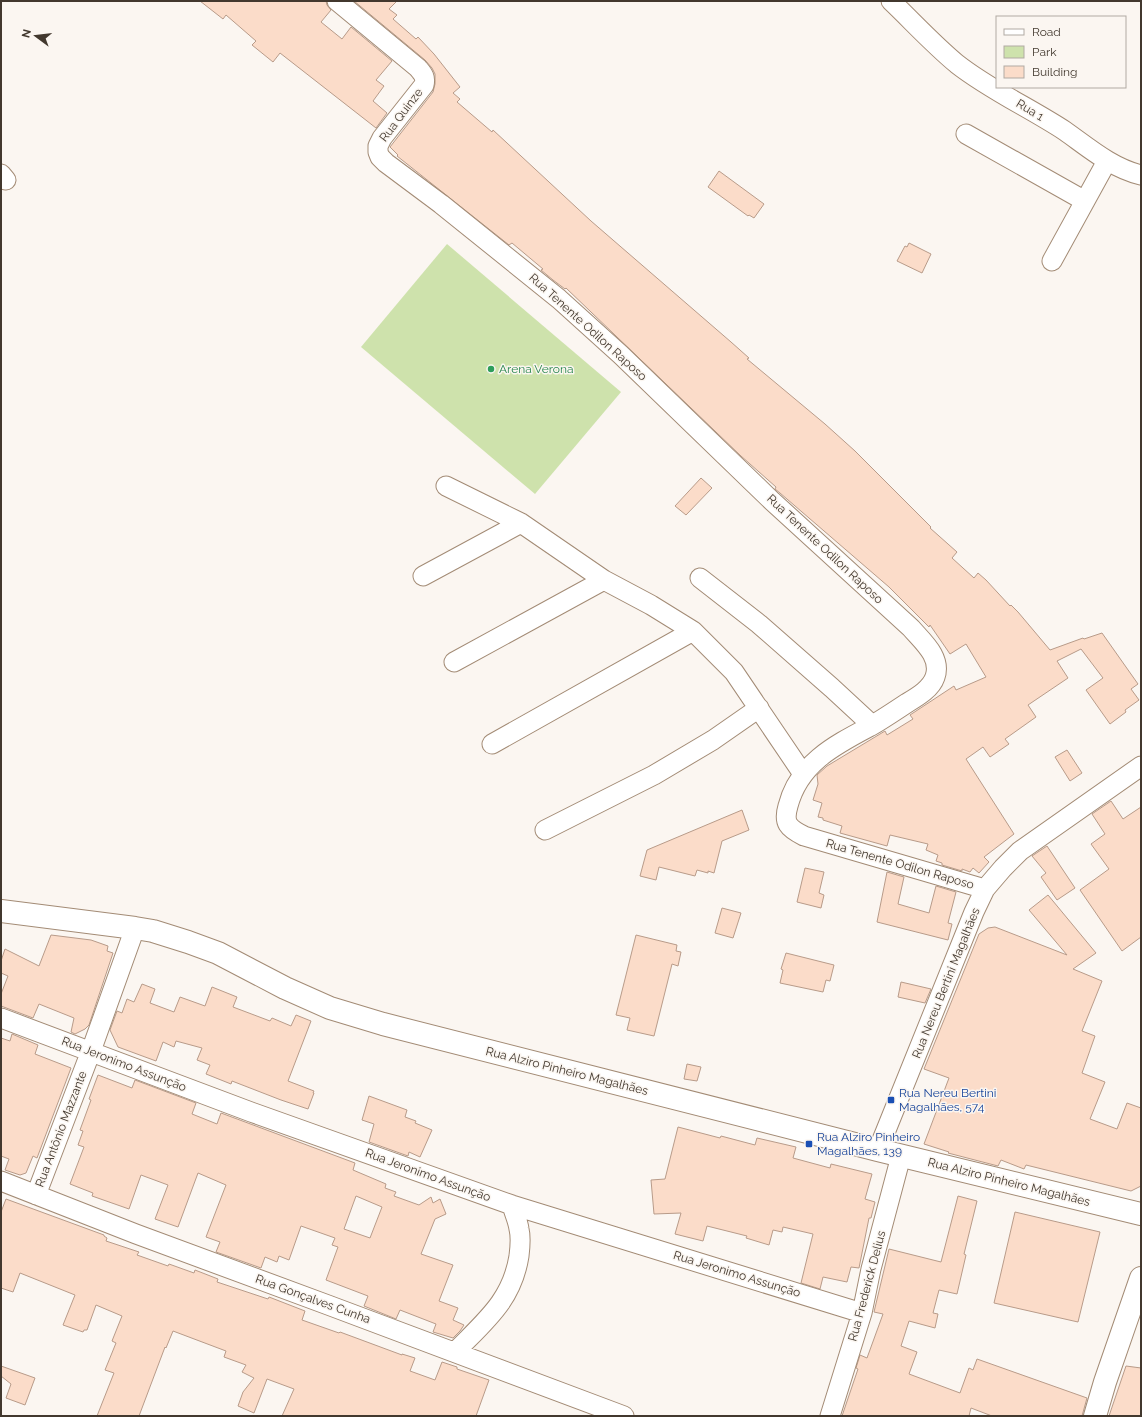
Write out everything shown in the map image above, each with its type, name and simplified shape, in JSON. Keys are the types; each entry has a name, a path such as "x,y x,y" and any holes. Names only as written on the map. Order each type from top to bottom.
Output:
{"street":[{"name":"Rua Quinze","path":"337,1 418,68 424,74 426,79 424,85 388,129 378,146"},
{"name":"Rua 1","path":"891,1 957,64 1064,131 1107,161 1141,175"},
{"path":"966,134 1085,201"},
{"name":"Rua Tenente Odilon Raposo","path":"378,146 380,157 395,171 441,204 522,268 586,323 772,501 911,628 928,646 936,664 936,673 930,686 918,696 872,725 836,745 803,774 795,786 786,814 786,822 789,827 795,832 804,836 985,889"},
{"path":"1052,260 1107,161"},
{"path":"446,486 521,524 604,580 651,605 693,631 734,672 803,774"},
{"path":"423,576 521,524"},
{"path":"700,578 765,629 826,682 872,725"},
{"path":"454,662 604,580"},
{"path":"492,744 693,631"},
{"path":"545,830 654,775 713,740 759,708"},
{"name":"Rua Nereu Bertini Magalhães","path":"878,1150 971,919 985,889 1020,850 1141,766"},
{"name":"Rua Alziro Pinheiro Magalhães","path":"1,911 153,931 218,953 285,988 330,1008 383,1024 901,1156 1141,1214"},
{"name":"Rua Antônio Mazzante","path":"36,1195 91,1051 135,928"},
{"name":"Rua Jeronimo Assunção","path":"1,1018 251,1112 512,1205 862,1313"},
{"name":"Rua Frederick Delius","path":"830,1416 862,1313 871,1269 901,1156"},
{"name":"Rua Gonçalves Cunha","path":"1,1182 136,1234 624,1416"},
{"path":"455,1352 500,1304 510,1286 517,1268 520,1248 520,1229 512,1205"},
{"path":"1095,1416 1105,1382 1141,1278"}],"green space":[{"name":"Arena Verona","path":"447,244 621,392 535,494 361,347"}],"building":[{"path":"200,1 326,1 331,10 321,22 342,39 351,27 392,61 376,80 384,86 373,101 387,113 376,128 280,53 273,62 252,45 256,41 226,15 223,19"},
{"path":"354,1 397,1 389,9 397,15 393,19 416,39 418,37 434,54 460,87 453,93 460,99 457,102 492,132 493,130 591,221 749,358 747,359 855,451 931,527 930,528 957,552 952,558 974,578 978,573 986,580 1010,606 1011,605 1018,612 1050,650 1102,633 1138,684 1131,689 1139,700 1125,710 1126,712 1110,724 1086,690 1103,678 1081,649 1057,661 1068,678 1028,705 1036,717 1005,739 1009,744 990,757 983,747 966,759 1014,834 984,857 989,862 979,873 973,868 970,872 942,865 942,863 936,861 938,855 926,850 928,844 890,835 887,846 840,833 842,826 818,817 822,803 813,800 818,784 817,775 827,766 885,731 887,735 913,719 910,715 954,686 956,690 986,677 966,644 950,654 930,625 929,627 889,587 775,489 776,487 741,456 566,288 565,289 541,270 543,269 512,243 509,245 397,156 398,155 390,147 433,92 435,74 425,60"},
{"path":"719,171 764,204 754,218 749,215 748,216 708,187"},
{"path":"909,243 931,254 922,273 897,261 905,246 907,247"},
{"path":"701,478 712,488 686,515 675,506"},
{"path":"1067,750 1082,773 1070,781 1055,757"},
{"path":"1111,801 1123,819 1141,807 1141,937 1122,951 1080,890 1109,869 1091,844 1105,834 1092,814"},
{"path":"742,810 749,830 722,841 714,873 697,870 695,876 659,867 656,880 640,876 647,850"},
{"path":"1047,846 1075,888 1057,900 1041,877 1046,873 1032,856"},
{"path":"805,868 824,872 819,893 824,895 821,908 797,902"},
{"path":"887,872 904,877 898,904 929,913 936,886 956,892 948,923 952,924 948,940 877,922"},
{"path":"1048,895 1096,953 1073,969 1102,981 1082,1031 1095,1036 1082,1073 1105,1082 1090,1119 1117,1129 1127,1103 1141,1108 1141,1186 1131,1191 1026,1165 1024,1169 1001,1160 998,1166 948,1153 949,1152 924,1144 949,1078 924,1069 979,934 988,928 995,927 1067,955 1029,910"},
{"path":"722,908 741,913 733,938 715,933"},
{"path":"51,935 91,940 108,946 107,951 113,953 89,1025 85,1029 75,1034 71,1032 74,1018 39,1004 33,1018 1,1006 1,994 8,976 1,973 1,961 5,949 39,966"},
{"path":"636,935 677,945 676,951 681,952 678,966 672,964 654,1036 627,1030 630,1018 616,1015"},
{"path":"786,953 834,965 830,981 826,980 823,992 780,983 783,970 781,969"},
{"path":"901,982 931,989 925,1003 898,997"},
{"path":"142,984 155,989 150,1003 174,1012 180,997 205,1006 212,987 237,997 233,1007 270,1021 272,1018 291,1026 296,1015 311,1021 288,1081 314,1091 308,1109 232,1081 231,1084 206,1074 210,1065 197,1060 202,1048 176,1041 174,1047 163,1042 156,1061 118,1047 110,1030 117,1011 122,1013 127,999 134,1002"},
{"path":"12,1034 38,1045 35,1054 71,1068 37,1158 33,1156 26,1173 20,1175 5,1170 9,1159 1,1156 1,1038 10,1041"},
{"path":"687,1064 701,1067 697,1081 684,1079"},
{"path":"98,1075 132,1088 135,1080 196,1103 192,1114 217,1124 221,1113 355,1163 353,1170 386,1184 385,1188 396,1192 394,1196 419,1205 431,1197 433,1203 440,1199 446,1214 435,1219 421,1254 453,1265 439,1301 458,1308 453,1320 464,1325 453,1338 433,1332 436,1324 400,1310 396,1319 364,1306 368,1296 326,1280 338,1247 332,1245 335,1238 301,1226 289,1260 279,1256 277,1262 265,1257 261,1268 216,1252 220,1242 206,1237 226,1185 198,1173 178,1227 155,1219 168,1185 141,1175 129,1209 92,1196 93,1193 70,1184 84,1147 78,1145 83,1131 80,1130 91,1100 89,1099","holes":["356,1196 382,1207 370,1238 344,1229"]},
{"path":"369,1096 407,1110 405,1117 432,1130 420,1157 409,1152 408,1156 369,1142 374,1124 362,1120"},
{"path":"678,1127 755,1145 757,1138 796,1147 793,1158 830,1168 831,1164 872,1174 865,1199 875,1202 871,1218 869,1218 859,1268 851,1267 847,1282 823,1277 820,1289 801,1283 813,1234 783,1227 782,1232 773,1230 769,1245 746,1238 747,1236 707,1226 703,1241 675,1234 681,1213 654,1214 651,1180 665,1179"},
{"path":"958,1196 977,1201 964,1254 966,1255 957,1294 939,1290 933,1313 938,1314 935,1328 909,1321 901,1346 917,1352 909,1374 960,1393 969,1368 973,1370 977,1359 1087,1398 1082,1416 992,1416 971,1408 969,1416 842,1416 858,1369 856,1368 860,1355 867,1358 883,1314 874,1312 889,1249 941,1262"},
{"path":"6,1199 104,1235 107,1238 106,1241 139,1252 137,1255 194,1273 195,1270 218,1279 217,1282 268,1299 269,1297 305,1311 302,1320 339,1333 340,1332 402,1355 415,1358 410,1371 435,1380 442,1362 489,1380 476,1416 282,1416 294,1389 267,1379 254,1413 238,1406 243,1392 254,1378 242,1372 246,1365 224,1357 226,1351 173,1331 166,1348 165,1347 139,1416 97,1416 114,1373 105,1370 116,1343 112,1341 122,1316 96,1305 87,1330 84,1330 83,1332 63,1325 75,1295 20,1273 13,1292 1,1288 1,1212"},
{"path":"1015,1212 1100,1232 1078,1322 994,1303"},
{"path":"1,1366 35,1378 25,1405 6,1398 11,1384 1,1376"},
{"path":"1126,1366 1141,1368 1141,1416 1109,1416"}],"place":[{"name":"Arena Verona","path":"491,369"},
{"name":"Rua Nereu Bertini Magalhães, 574","path":"891,1100"},
{"name":"Rua Alziro Pinheiro Magalhães, 139","path":"809,1144"}]}
